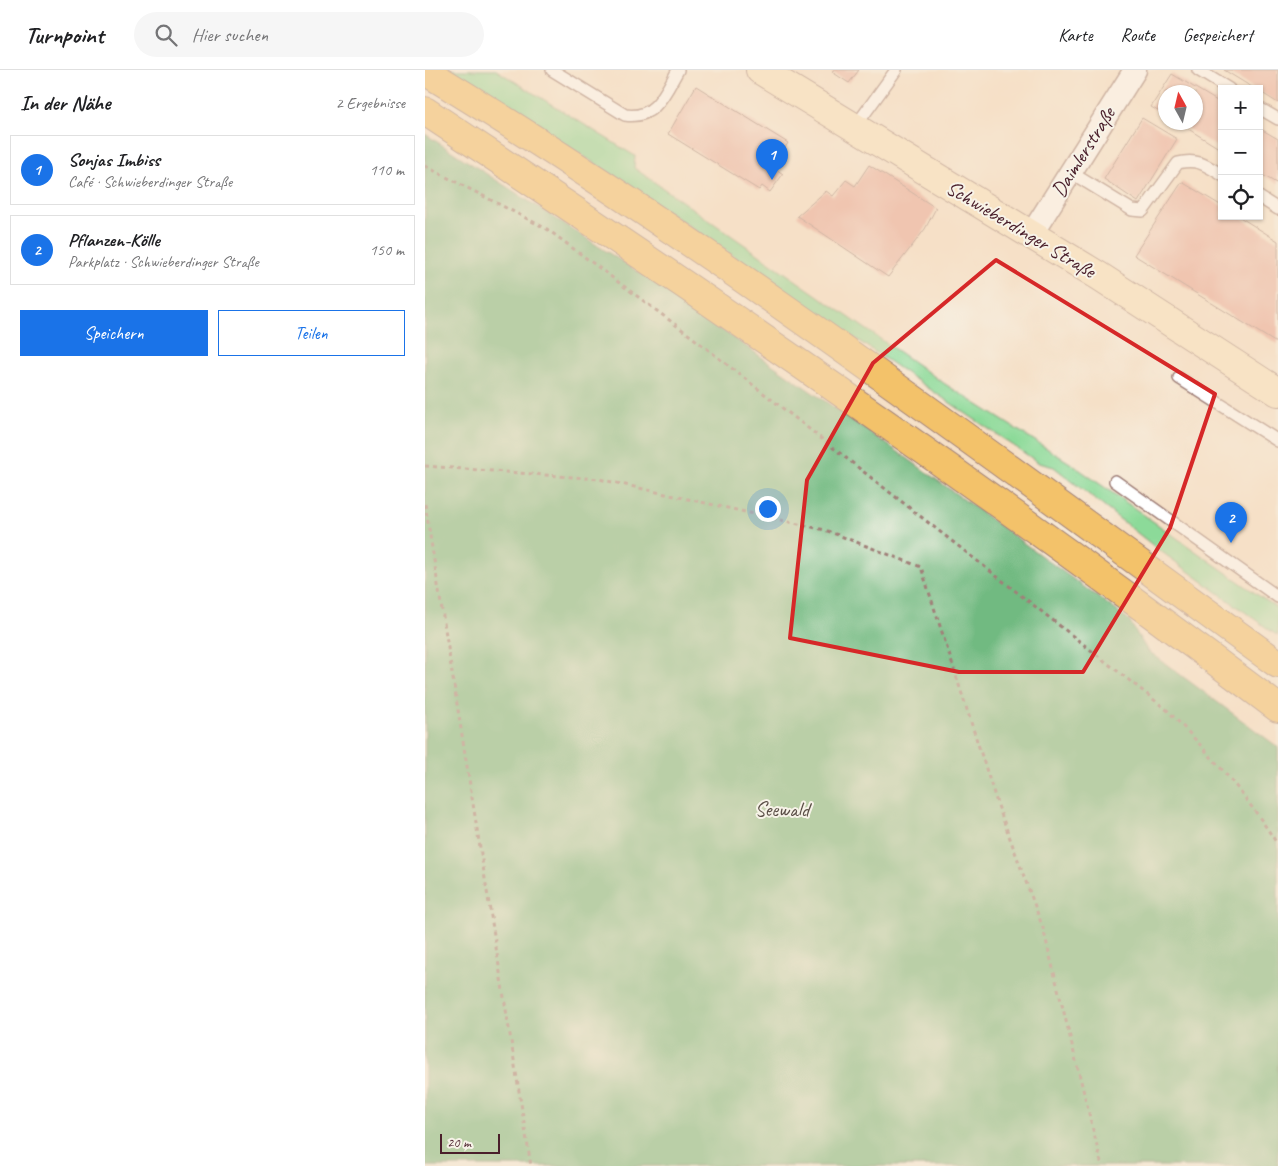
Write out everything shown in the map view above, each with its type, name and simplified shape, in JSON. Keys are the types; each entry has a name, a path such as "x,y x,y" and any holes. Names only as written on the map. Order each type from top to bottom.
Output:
{"highway":[{"path":"425,71 675,232 995,458 1278,664"},
{"path":"425,111 647,258 821,377 1152,614 1278,708"}],"street":[{"name":"Schwieberdinger Straße","path":"760,70 1031,235 1278,392"},
{"name":"Daimlerstraße","path":"1031,235 1135,70"}],"lane":[{"path":"552,70 625,115 637,117 647,115 656,105 678,70"},
{"path":"855,127 895,70"},
{"path":"1198,70 1222,85"},
{"path":"1263,110 1278,119"},
{"path":"1070,172 1132,210 1143,211 1179,163 1191,160 1206,165 1218,172"},
{"path":"1263,200 1278,209"},
{"path":"1179,378 1278,441"},
{"path":"1115,481 1278,598"}],"path":[{"path":"425,166 547,230 692,337 1167,710 1221,766 1252,806 1278,845"},
{"path":"425,466 599,479 825,530 921,567 997,803 1043,928 1102,1166"},
{"path":"425,504 531,1166"}],"highlighted area":[{"path":"996,260 1215,394 1170,528 1083,672 959,672 790,638 807,480 873,363"}],"green space":[{"path":"446,70 496,70 635,156 634,168 945,384 1070,463 1278,609 1278,636 1155,547 1054,467 1039,463 615,176"},
{"name":"Seewald","path":"425,134 643,275 907,458 1128,619 1147,650 1278,747 1278,1166 425,1166"}],"building":[{"path":"833,70 859,70 849,83 832,72"},
{"path":"1224,70 1278,70 1278,103 1263,94 1263,85 1248,85"},
{"path":"1172,74 1190,85 1165,85"},
{"path":"696,86 788,143 773,167 783,174 770,192 762,186 759,190 668,134"},
{"path":"1203,93 1218,102 1218,148 1190,130 1203,130"},
{"path":"1158,96 1158,111 1151,107"},
{"path":"1142,118 1158,128 1158,130 1162,130 1177,139 1138,202 1104,179"},
{"path":"1263,130 1278,139 1278,184 1263,175"},
{"path":"869,165 936,208 925,229 888,277 797,216 826,191 833,196 846,180 855,186"},
{"path":"1182,182 1218,204 1218,220 1244,220 1278,241 1278,344 1134,255"}],"place":[{"name":"Sonjas Imbiss","path":"772,180"},
{"name":"Pflanzen-Kölle","path":"1231,543"}]}
